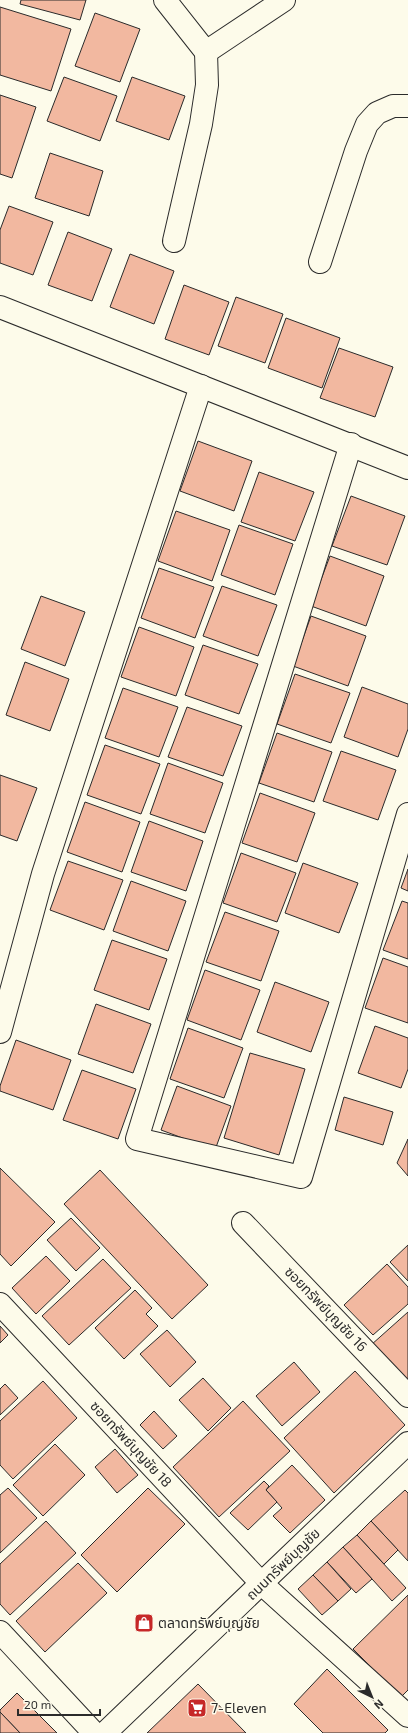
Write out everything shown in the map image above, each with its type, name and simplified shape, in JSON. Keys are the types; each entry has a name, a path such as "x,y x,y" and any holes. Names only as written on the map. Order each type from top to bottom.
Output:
{"street":[{"path":"165,0 206,52 207,85 201,124 174,241"},
{"path":"206,52 284,0"},
{"path":"320,262 356,151 367,124 377,113 392,106 408,106"},
{"path":"0,307 351,444 408,468"},
{"path":"0,1032 43,874 201,386"},
{"path":"351,444 137,1139 301,1177 408,814"},
{"name":"ซอยทรัพย์บุญชัย 16","path":"243,1223 408,1396"},
{"name":"ซอยทรัพย์บุญชัย 18","path":"0,1304 262,1584 408,1716"},
{"name":"ถนนทรัพย์บุญชัย","path":"105,1733 408,1443"},
{"path":"0,1632 94,1733"}],"building":[{"path":"21,0 86,0 80,20 20,4"},
{"path":"0,7 71,29 51,91 0,75"},
{"path":"95,13 140,29 120,82 75,66"},
{"path":"64,77 117,96 100,141 47,121"},
{"path":"132,77 185,96 169,140 116,121"},
{"path":"0,95 36,107 12,178 0,174"},
{"path":"50,153 103,171 89,216 35,198"},
{"path":"9,206 53,222 33,275 0,263 0,230"},
{"path":"68,232 112,249 92,301 48,285"},
{"path":"130,254 174,271 154,324 110,307"},
{"path":"184,285 229,302 209,355 165,339"},
{"path":"236,297 283,314 265,363 218,346"},
{"path":"286,318 340,338 322,388 268,368"},
{"path":"339,348 393,367 375,417 320,398"},
{"path":"198,441 252,461 234,511 180,491"},
{"path":"259,472 314,492 295,541 241,522"},
{"path":"351,496 405,516 387,565 332,546"},
{"path":"176,511 230,530 212,581 158,561"},
{"path":"239,525 293,544 275,595 221,575"},
{"path":"330,556 384,576 366,626 311,606"},
{"path":"159,568 214,587 195,638 141,618"},
{"path":"222,586 277,605 258,656 203,636"},
{"path":"41,596 85,612 65,666 21,649"},
{"path":"311,616 366,636 348,686 293,666"},
{"path":"139,627 194,647 176,696 121,677"},
{"path":"203,645 258,664 239,714 185,695"},
{"path":"25,662 69,679 50,731 6,715"},
{"path":"295,674 350,693 331,743 277,724"},
{"path":"362,687 408,704 408,729 398,757 344,737"},
{"path":"123,688 178,707 159,757 105,738"},
{"path":"187,707 242,726 223,776 168,757"},
{"path":"277,733 332,752 314,802 259,783"},
{"path":"105,745 160,764 141,814 87,795"},
{"path":"341,751 396,770 378,820 323,801"},
{"path":"168,763 223,783 205,833 150,814"},
{"path":"0,775 37,788 17,841 0,835"},
{"path":"260,793 315,813 297,862 242,843"},
{"path":"85,802 140,822 122,872 67,852"},
{"path":"149,821 203,841 186,891 131,872"},
{"path":"241,853 296,873 277,922 223,903"},
{"path":"68,861 123,880 104,930 50,910"},
{"path":"303,863 358,883 339,933 285,913"},
{"path":"408,869 408,891 401,888"},
{"path":"131,881 186,901 168,951 113,931"},
{"path":"402,901 408,903 408,959 383,950"},
{"path":"225,912 279,931 261,981 206,962"},
{"path":"112,940 167,959 149,1010 94,990"},
{"path":"383,958 408,967 408,1023 365,1008"},
{"path":"205,970 260,990 241,1040 187,1020"},
{"path":"275,982 329,1002 311,1052 257,1032"},
{"path":"96,1004 151,1024 133,1073 78,1054"},
{"path":"375,1026 408,1038 408,1069 401,1088 358,1073"},
{"path":"188,1028 243,1048 224,1098 170,1079"},
{"path":"16,1040 71,1060 53,1110 0,1091 0,1086"},
{"path":"250,1053 305,1069 279,1155 224,1138"},
{"path":"82,1070 136,1089 118,1139 63,1120"},
{"path":"177,1086 231,1106 215,1150 161,1130"},
{"path":"344,1097 393,1112 383,1145 335,1130"},
{"path":"408,1139 408,1176 397,1163"},
{"path":"0,1168 55,1222 11,1266 0,1254"},
{"path":"100,1170 208,1285 172,1319 64,1204"},
{"path":"71,1218 100,1248 76,1271 47,1240"},
{"path":"408,1245 408,1281 390,1262"},
{"path":"46,1256 70,1281 36,1314 12,1288"},
{"path":"103,1259 131,1288 69,1345 42,1316"},
{"path":"387,1264 408,1287 408,1304 373,1335 344,1305"},
{"path":"135,1290 152,1308 146,1314 158,1326 124,1359 95,1328"},
{"path":"408,1312 408,1383 371,1345"},
{"path":"0,1326 8,1335 0,1343"},
{"path":"167,1330 196,1362 170,1387 140,1354"},
{"path":"294,1362 320,1392 282,1426 256,1396"},
{"path":"355,1371 405,1425 334,1493 284,1438"},
{"path":"203,1378 231,1408 208,1431 179,1400"},
{"path":"43,1381 77,1418 13,1479 0,1465 0,1421"},
{"path":"5,1384 18,1398 0,1415 0,1389"},
{"path":"243,1401 290,1451 219,1517 173,1467"},
{"path":"154,1411 177,1436 163,1449 140,1425"},
{"path":"55,1444 85,1475 43,1516 13,1485"},
{"path":"115,1449 138,1475 117,1493 95,1467"},
{"path":"292,1465 325,1500 290,1533 273,1516 282,1508 266,1490"},
{"path":"264,1481 269,1486 266,1490 277,1502 248,1530 230,1513"},
{"path":"8,1488 37,1518 0,1553 0,1495"},
{"path":"148,1488 185,1524 117,1592 81,1555"},
{"path":"405,1490 408,1493 408,1561 371,1521"},
{"path":"46,1521 76,1553 10,1615 0,1604 0,1564"},
{"path":"371,1521 398,1550 384,1564 357,1535"},
{"path":"357,1535 406,1588 392,1601 343,1547"},
{"path":"343,1547 372,1579 356,1593 327,1562"},
{"path":"327,1562 351,1589 338,1601 313,1575"},
{"path":"78,1563 107,1593 45,1652 16,1621"},
{"path":"313,1575 338,1601 322,1615 298,1589"},
{"path":"408,1595 408,1690 401,1697 353,1649"},
{"path":"327,1669 388,1730 385,1733 323,1733 294,1704"},
{"name":"7-Eleven","path":"198,1684 246,1733 147,1733"},
{"path":"17,1693 57,1733 20,1733 0,1712 0,1710"},
{"path":"0,1712 20,1733 0,1733"}],"place":[{"name":"ตลาดทรัพย์บุญชัย","path":"144,1623"},
{"name":"7-Eleven","path":"197,1708"}]}
